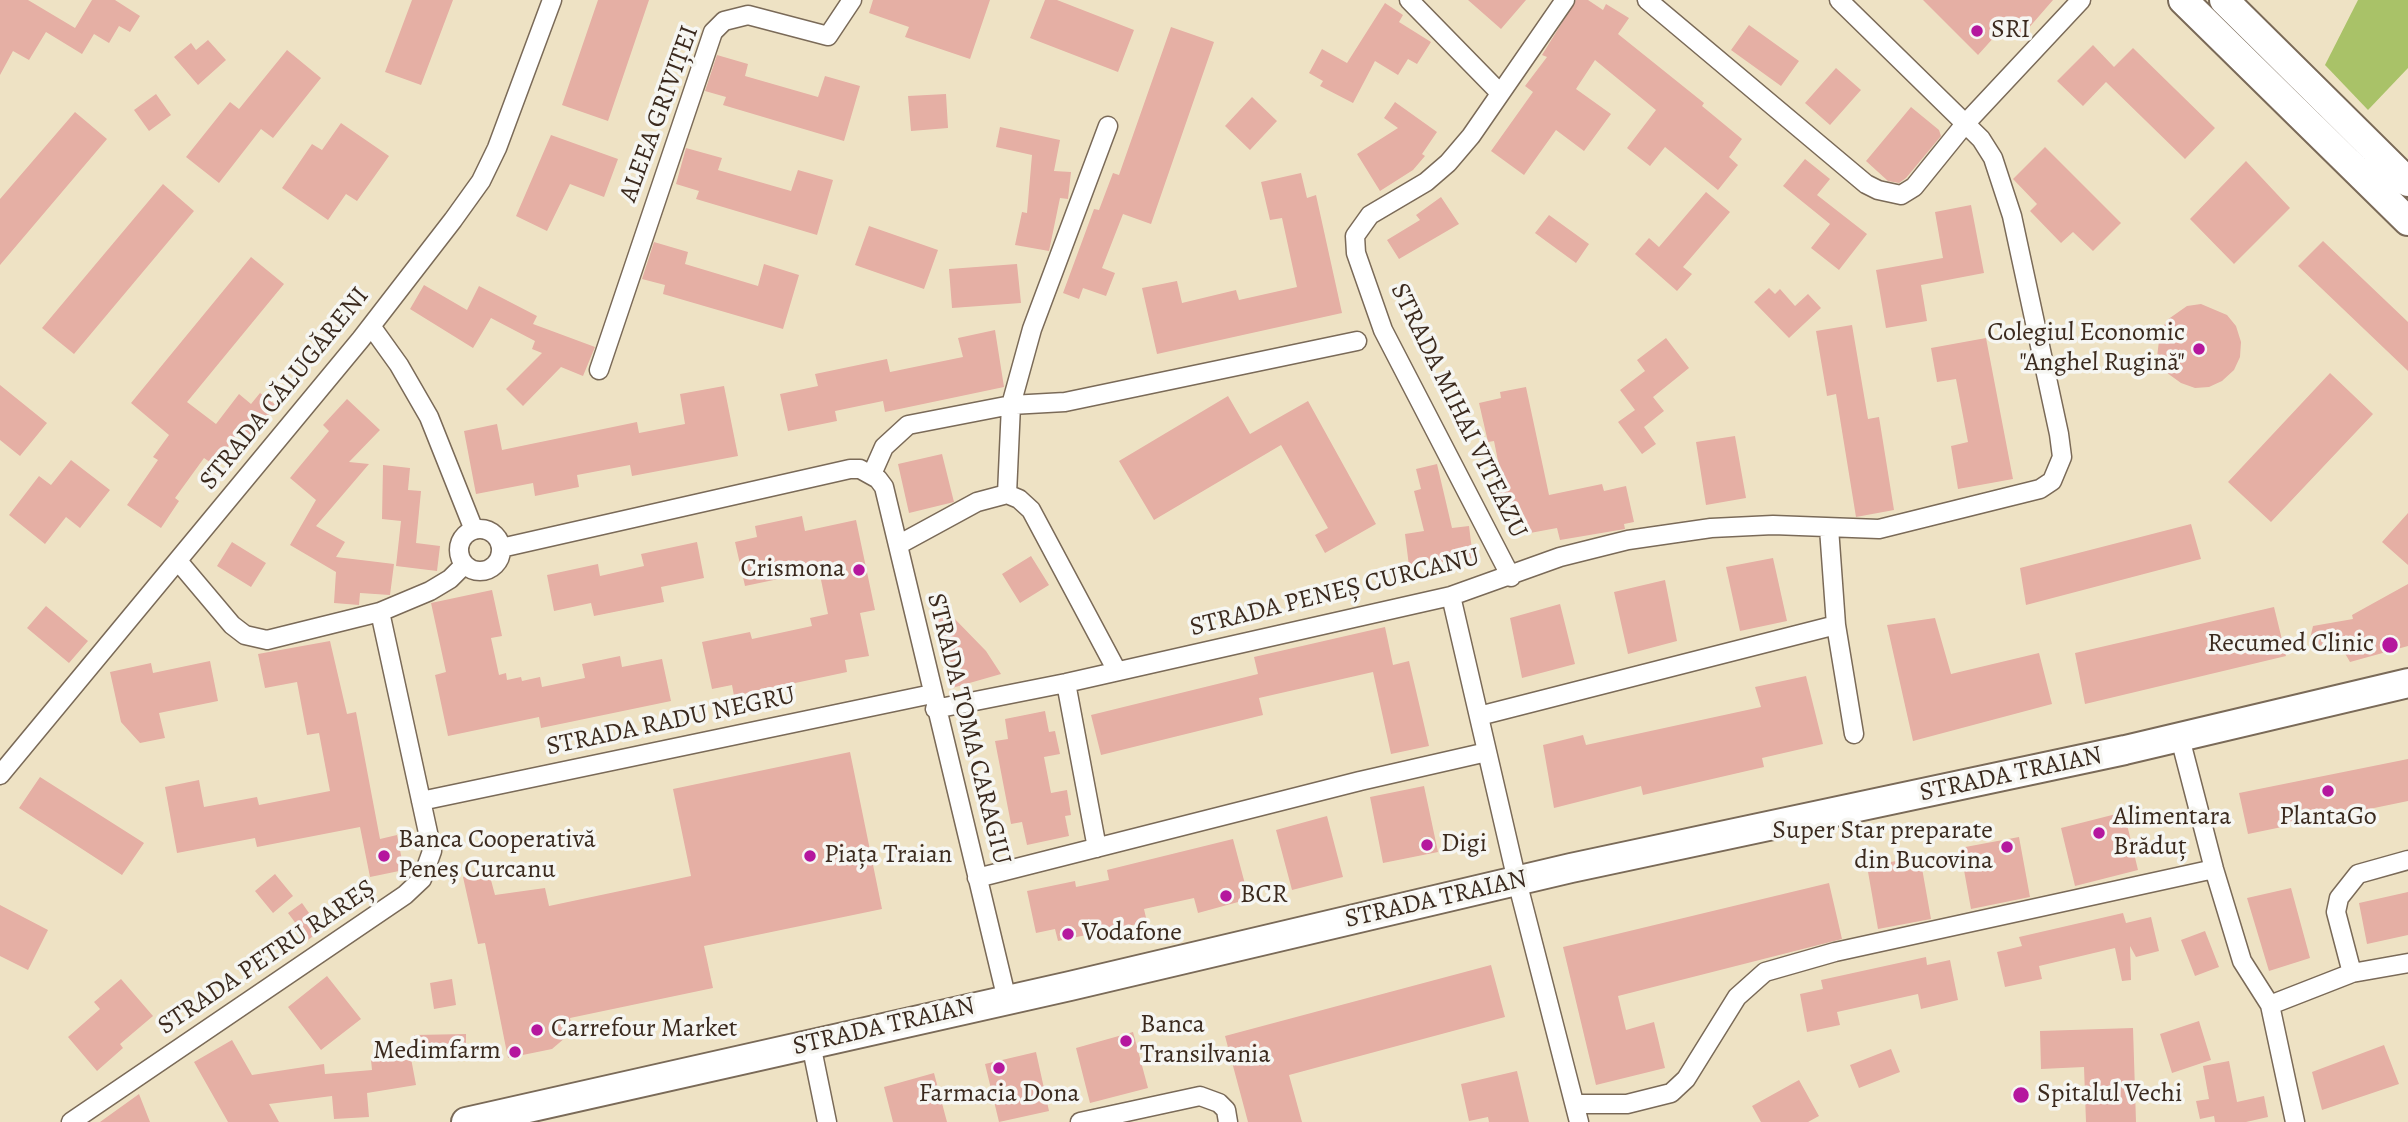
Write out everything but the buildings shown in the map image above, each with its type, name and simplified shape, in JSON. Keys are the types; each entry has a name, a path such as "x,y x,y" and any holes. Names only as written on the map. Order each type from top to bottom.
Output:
{"main road":[{"path":"2183,0 2408,221"},
{"path":"2224,0 2408,182"},
{"name":"STRADA TRAIAN","path":"473,1121 1517,881 2180,738 2408,683"}],"street":[{"name":"STRADA CĂLUGĂRENI","path":"0,775 371,326 481,181 518,97 552,0"},
{"name":"ALEEA GRIVIȚEI","path":"599,370 713,32 724,21 748,15 828,36 852,0"},
{"path":"1409,0 1500,93 1565,0"},
{"path":"1647,0 1878,190 1901,194 1914,187 1965,124 2081,0"},
{"name":"STRADA PENEȘ CURCANU","path":"934,701 1066,683 1451,596 1560,557 1628,540 1711,528 1773,526 1879,529 2001,500 2040,489 2052,481 2059,470 2062,457 2059,434 2012,216 1993,158 1981,139 1839,0"},
{"name":"STRADA MIHAI VITEAZU","path":"1500,93 1471,136 1448,163 1426,182 1370,215 1355,236 1356,253 1383,330 1511,576"},
{"path":"1007,494 1010,405 1032,329 1108,126"},
{"path":"371,326 399,365 429,417 474,530"},
{"path":"500,548 850,469 872,474 884,447 908,425 1010,405 1065,402 1357,341"},
{"name":"STRADA TOMA CARAGIU","path":"872,474 884,487 1007,1000"},
{"path":"898,545 977,502 1007,494 1019,499 1031,510 1118,671"},
{"path":"1829,528 1836,625 1854,734"},
{"path":"474,530 488,531 499,541 500,548 498,560 488,569 476,571 464,565 459,545 462,538 474,530"},
{"path":"178,561 232,625 254,639 267,640 380,612 429,591 450,579 464,565"},
{"path":"1451,596 1517,881 1577,1113 1671,1093 1686,1079 1737,997 1765,972 1835,952 2214,869"},
{"name":"STRADA PETRU RAREȘ","path":"71,1122 405,895 422,878 432,851 380,612"},
{"path":"1479,716 1836,625"},
{"path":"1066,683 1097,848"},
{"name":"STRADA RADU NEGRU","path":"421,801 934,701"},
{"path":"2180,738 2214,869 2242,961 2270,1005 2295,1122"},
{"path":"978,878 1487,752"},
{"path":"2352,973 2336,912 2339,898 2358,874 2408,860"},
{"path":"2270,1005 2352,973 2408,962"},
{"path":"811,1044 827,1122"},
{"path":"1080,1122 1200,1096 1219,1103 1226,1110 1228,1122"}],"green space":[{"path":"2358,0 2408,0 2408,68 2368,110 2325,65"}],"place":[{"name":"SRI","path":"1977,31"},
{"name":"Colegiul Economic \"Anghel Rugină\"","path":"2199,349"},
{"name":"Crismona","path":"859,570"},
{"name":"Recumed Clinic","path":"2390,645"},
{"name":"PlantaGo","path":"2328,791"},
{"name":"Alimentara Brăduț","path":"2099,833"},
{"name":"Digi","path":"1427,845"},
{"name":"Super Star preparate din Bucovina","path":"2007,847"},
{"name":"Banca Cooperativă Peneș Curcanu","path":"384,856"},
{"name":"Piața Traian","path":"810,856"},
{"name":"BCR","path":"1226,896"},
{"name":"Vodafone","path":"1068,934"},
{"name":"Carrefour Market","path":"537,1030"},
{"name":"Banca Transilvania","path":"1126,1041"},
{"name":"Medimfarm","path":"515,1052"},
{"name":"Farmacia Dona","path":"999,1068"},
{"name":"Spitalul Vechi","path":"2021,1095"}]}
